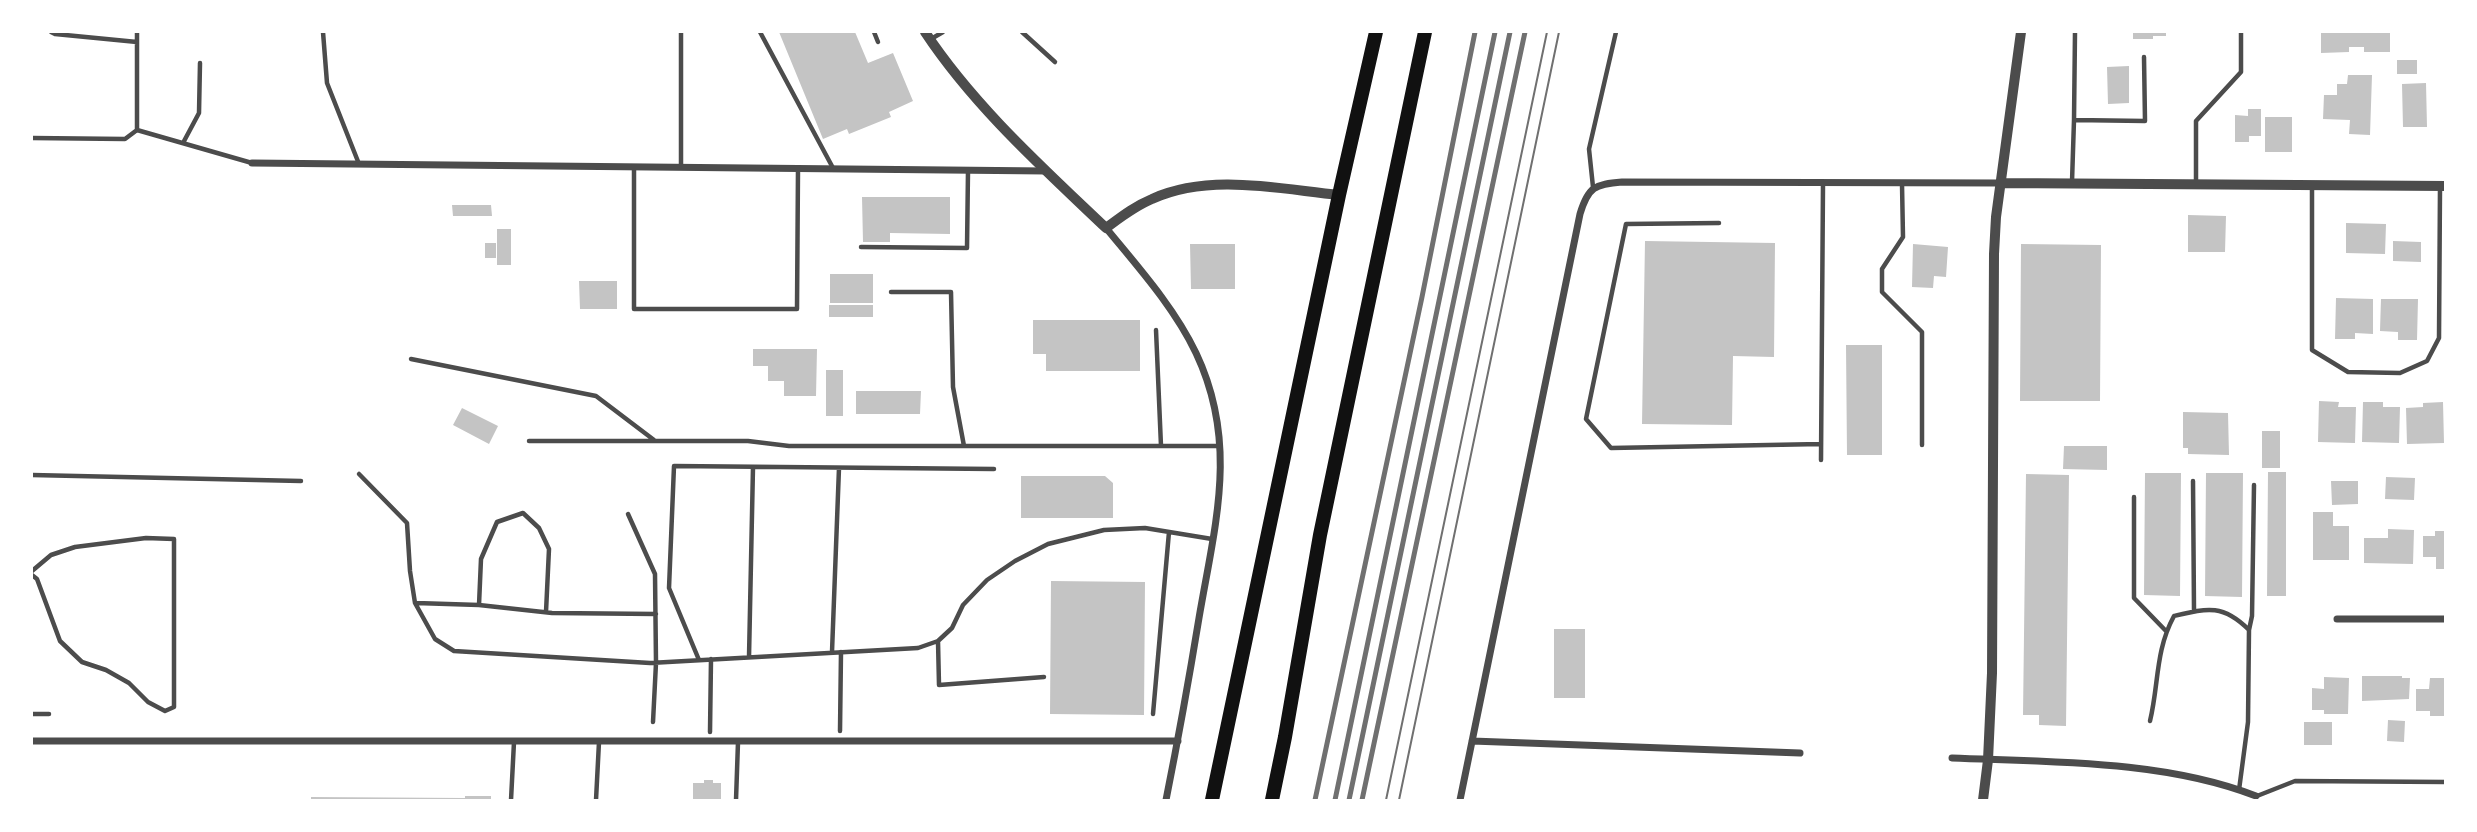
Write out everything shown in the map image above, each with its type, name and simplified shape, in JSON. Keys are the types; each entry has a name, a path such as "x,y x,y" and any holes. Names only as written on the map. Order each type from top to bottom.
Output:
{"highway":[{"path":"1212,800 1339,195 1376,32"},
{"path":"1272,800 1320,535 1425,32"}],"street":[{"path":"1983,800 1988,760 1992,673 1994,254 2000,183 2021,32"},
{"path":"928,36 950,68 1047,171 1106,228 1153,287 1196,353 1211,395 1220,430 1221,487 1166,800"},
{"path":"252,163 1047,171"},
{"path":"1460,800 1580,214 1585,197 1593,187 1622,182 2443,186"},
{"path":"1106,228 1149,200 1178,189 1196,186 1249,186 1339,195"},
{"path":"2337,619 2445,619"},
{"path":"32,741 1178,741"},
{"path":"1472,741 1800,752"},
{"path":"1952,758 2151,770 2203,779 2256,796"}],"lane":[{"path":"51,32 137,42"},
{"path":"137,32 137,130"},
{"path":"323,32 327,83 359,164"},
{"path":"681,32 681,167"},
{"path":"760,32 833,169"},
{"path":"874,32 878,42"},
{"path":"928,36 943,32"},
{"path":"1022,32 1055,62"},
{"path":"1593,187 1589,149 1616,32"},
{"path":"2072,183 2075,32"},
{"path":"2196,184 2196,121 2241,72 2241,32"},
{"path":"2074,120 2145,121 2144,57"},
{"path":"183,143 199,113 200,64"},
{"path":"32,138 125,139 137,130"},
{"path":"137,130 252,163"},
{"path":"634,167 634,309 797,309 798,168"},
{"path":"861,247 967,248 968,170"},
{"path":"1821,460 1823,182"},
{"path":"1902,183 1903,237 1882,269 1882,292 1922,331 1922,445"},
{"path":"2312,186 2312,350 2348,372 2400,373 2427,360 2439,338 2443,186"},
{"path":"1719,223 1626,224 1586,419 1611,448 1821,444"},
{"path":"891,292 951,292 953,387 964,446"},
{"path":"1156,330 1161,446"},
{"path":"411,359 596,396 654,441"},
{"path":"528,440 748,441 789,446 1221,446"},
{"path":"699,660 669,588 674,466 994,469"},
{"path":"749,657 753,467"},
{"path":"832,652 839,468"},
{"path":"359,474 407,523 415,603 435,639 454,650 656,663 918,648 938,641 952,628 963,605 987,580 1015,561 1048,544 1104,530 1145,527 1212,539"},
{"path":"32,475 301,481"},
{"path":"2193,481 2194,611"},
{"path":"2239,789 2248,722 2254,485"},
{"path":"2134,497 2134,598 2166,631"},
{"path":"479,605 481,559 497,522 523,513 539,527 548,549 546,612"},
{"path":"628,514 655,574 656,663 653,722"},
{"path":"1153,714 1169,532"},
{"path":"146,538 174,539 174,707 165,711 148,702 129,683 106,670 82,662 60,641 42,589 32,573 51,555 75,547 146,538"},
{"path":"415,603 479,605 546,612 656,614"},
{"path":"2150,721 2159,654 2166,631 2174,617 2194,611 2217,610 2234,615 2249,630"},
{"path":"938,641 939,685 1044,677"},
{"path":"839,731 841,652"},
{"path":"710,732 711,659"},
{"path":"32,714 49,714"},
{"path":"510,800 514,741"},
{"path":"596,800 599,741"},
{"path":"736,800 738,741"},
{"path":"2256,796 2295,781 2445,782"}],"building":[{"path":"779,32 855,32 868,63 893,53 913,101 889,112 891,117 849,134 847,129 823,139"},
{"path":"2133,32 2166,32 2166,36 2133,39"},
{"path":"2321,32 2390,32 2390,52 2364,52 2364,47 2349,47 2349,52 2321,53"},
{"path":"2397,60 2417,60 2417,74 2397,74"},
{"path":"2129,66 2129,103 2108,104 2107,67"},
{"path":"2348,75 2372,75 2370,135 2349,134 2350,120 2323,119 2324,95 2337,95 2337,84 2347,84"},
{"path":"2426,83 2427,127 2403,127 2402,84"},
{"path":"2248,109 2261,109 2261,136 2249,136 2249,142 2235,142 2235,115 2248,116"},
{"path":"2265,117 2292,117 2292,152 2265,152"},
{"path":"862,197 950,197 950,234 890,233 890,242 863,242"},
{"path":"452,205 491,205 492,216 453,216"},
{"path":"2188,215 2226,216 2225,252 2188,252"},
{"path":"2346,223 2386,224 2385,254 2346,253"},
{"path":"497,229 511,229 511,265 497,265"},
{"path":"1645,241 1775,243 1774,357 1733,356 1732,425 1642,424"},
{"path":"2393,241 2421,242 2421,262 2393,261"},
{"path":"485,243 496,243 496,258 485,258"},
{"path":"1190,244 1235,244 1235,289 1191,289"},
{"path":"1913,244 1948,247 1946,277 1934,276 1933,288 1912,287"},
{"path":"2021,244 2101,245 2100,401 2020,401"},
{"path":"830,274 873,274 873,303 830,303"},
{"path":"579,281 617,281 617,309 580,309"},
{"path":"2336,298 2373,299 2373,334 2355,333 2355,339 2335,339"},
{"path":"2381,299 2418,299 2417,340 2398,340 2398,332 2380,331"},
{"path":"829,305 873,305 873,317 829,317"},
{"path":"1033,320 1140,320 1140,371 1046,371 1046,354 1033,354"},
{"path":"1846,345 1882,345 1882,455 1847,455"},
{"path":"753,349 817,349 816,396 784,396 784,381 768,381 768,366 753,366"},
{"path":"826,370 843,370 843,416 826,416"},
{"path":"856,391 921,391 920,414 856,414"},
{"path":"2319,401 2339,402 2338,407 2356,407 2355,443 2318,442"},
{"path":"2363,402 2383,402 2383,407 2400,407 2399,443 2362,442"},
{"path":"2443,402 2444,443 2407,444 2406,408 2423,407 2423,403"},
{"path":"462,408 498,426 489,444 453,425"},
{"path":"2183,412 2228,413 2229,455 2188,454 2188,448 2183,448"},
{"path":"2262,431 2280,431 2280,468 2262,468"},
{"path":"2064,446 2107,446 2107,470 2063,469"},
{"path":"2268,472 2286,472 2286,596 2267,596"},
{"path":"2145,473 2181,473 2180,596 2144,595"},
{"path":"2206,473 2243,473 2242,597 2205,596"},
{"path":"2026,474 2069,475 2066,726 2039,725 2039,715 2023,715"},
{"path":"1021,476 1105,476 1113,483 1113,518 1021,518"},
{"path":"2386,477 2415,478 2414,500 2385,499"},
{"path":"2331,481 2358,481 2358,504 2332,505"},
{"path":"2313,512 2333,512 2333,526 2349,526 2349,560 2313,560"},
{"path":"2388,529 2414,530 2413,564 2364,563 2364,538 2388,538"},
{"path":"2435,531 2446,531 2446,569 2436,569 2436,557 2423,557 2423,536 2435,536"},
{"path":"1051,581 1145,582 1144,715 1050,714"},
{"path":"1554,629 1585,629 1585,698 1554,698"},
{"path":"2362,676 2410,678 2409,699 2362,701"},
{"path":"2324,677 2349,678 2348,714 2324,714 2324,710 2312,710 2312,688 2324,689"},
{"path":"2430,678 2446,678 2446,716 2430,716 2430,711 2416,711 2416,689 2429,689"},
{"path":"2388,720 2405,721 2404,742 2387,741"},
{"path":"2304,722 2332,722 2332,745 2304,745"},
{"path":"704,780 721,783 721,800 693,800 693,783 704,783"},
{"path":"491,796 491,800 311,800 311,797"}],"tram line":[{"path":"1386,800 1547,32"},
{"path":"1399,800 1559,32"}],"railway":[{"path":"1315,800 1422,297 1475,32"},
{"path":"1335,800 1495,32"},
{"path":"1349,800 1510,32"},
{"path":"1362,800 1525,32"}]}
